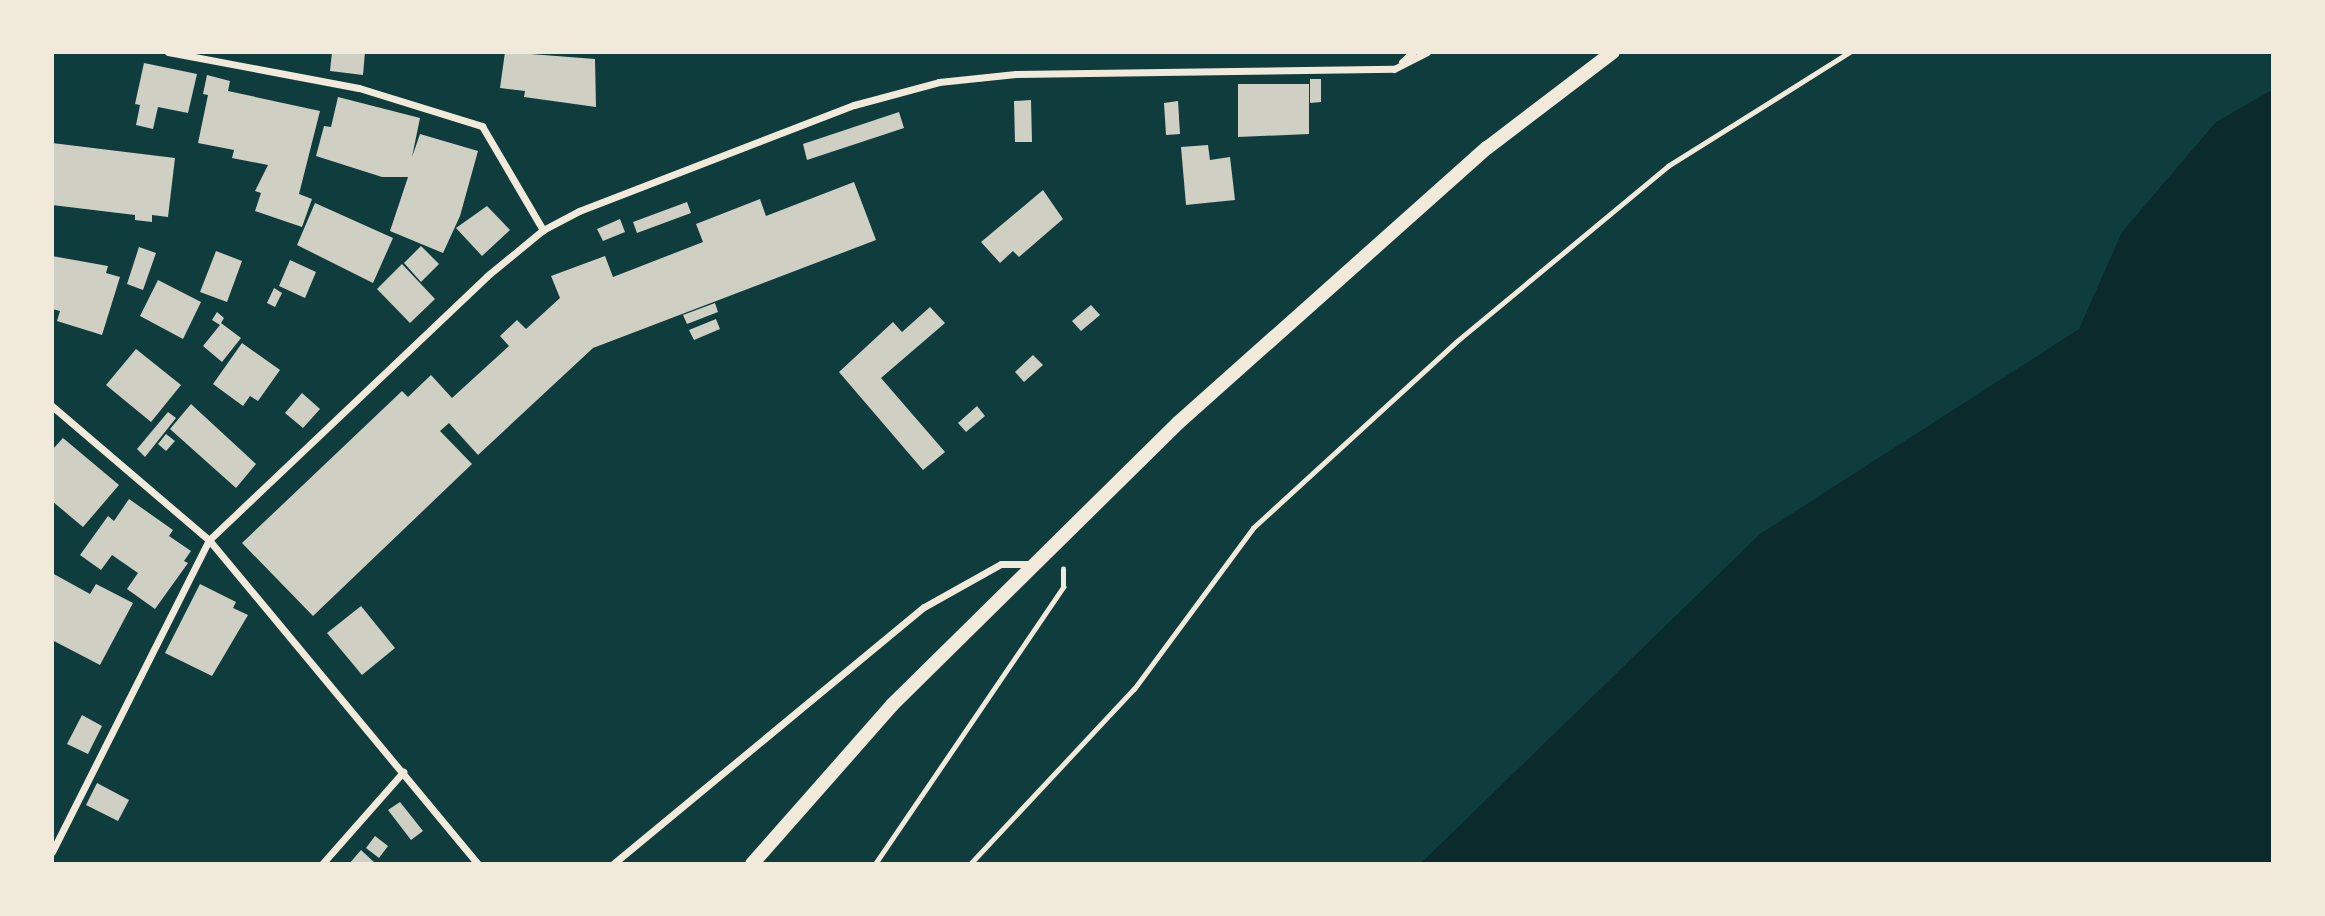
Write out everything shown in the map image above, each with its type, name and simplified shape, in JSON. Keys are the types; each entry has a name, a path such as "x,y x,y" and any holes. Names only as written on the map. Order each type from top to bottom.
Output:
{"main road":[{"path":"752,863 891,705 1178,423 1487,148 1613,52"}],"street":[{"path":"169,52 359,88 482,126 543,230"},
{"path":"1394,69 1413,52"},
{"path":"52,852 209,540 487,276 543,230 579,211 854,105 939,82 1016,74 1394,69 1427,52"},
{"path":"52,406 209,540 478,863"},
{"path":"613,863 923,607 1001,564 1035,564"},
{"path":"322,863 403,772"}],"path":[{"path":"970,863 1134,689 1253,527 1456,342 1668,166 1850,52"},
{"path":"875,863 1063,587 1063,537"}],"water":[{"path":"2272,90 2272,863 1421,863 1760,534 2079,329 2122,232 2216,122"}],"building":[{"path":"332,52 365,52 363,75 330,71"},
{"path":"505,52 595,59 596,107 524,97 525,91 500,88"},
{"path":"144,63 197,74 188,113 158,107 153,129 136,125 140,105 135,104"},
{"path":"207,75 230,81 228,91 320,111 299,194 312,199 302,227 255,211 261,193 255,191 268,165 232,158 234,150 198,143 208,95 203,94"},
{"path":"1310,79 1321,79 1321,102 1310,103"},
{"path":"1238,84 1309,84 1309,134 1238,137"},
{"path":"338,97 420,118 412,157 420,134 478,151 460,216 443,253 390,231 408,177 382,177 316,156 324,126 331,127"},
{"path":"1031,100 1032,142 1015,142 1014,101"},
{"path":"1178,101 1180,134 1166,135 1164,103"},
{"path":"899,112 904,128 807,160 803,144"},
{"path":"52,143 175,158 168,217 152,215 152,222 135,220 135,215 52,205"},
{"path":"1208,145 1210,160 1230,157 1235,200 1186,205 1181,147"},
{"path":"854,182 876,240 593,348 478,455 449,423 440,431 472,464 313,616 242,543 402,391 408,397 431,375 452,398 509,346 500,336 517,320 526,329 560,298 551,276 605,256 613,277 703,242 696,224 760,199 766,216"},
{"path":"1043,190 1063,219 1019,257 1013,251 1000,263 981,242"},
{"path":"687,202 691,213 637,233 633,222"},
{"path":"315,203 393,238 373,283 297,245"},
{"path":"487,206 510,230 482,256 456,228"},
{"path":"620,219 625,232 603,241 597,229"},
{"path":"421,246 439,264 421,282 404,263"},
{"path":"139,247 156,253 143,290 127,284"},
{"path":"216,251 242,261 227,302 200,292"},
{"path":"52,256 108,266 106,273 120,277 102,335 57,321 60,311 52,309"},
{"path":"290,260 316,272 305,298 279,286"},
{"path":"402,264 435,299 410,323 377,289"},
{"path":"158,280 201,302 183,339 140,316"},
{"path":"274,288 282,293 275,307 267,303"},
{"path":"715,303 718,312 687,324 683,315"},
{"path":"1091,305 1100,315 1081,331 1072,321"},
{"path":"930,307 945,323 881,378 945,452 923,470 839,372 893,322 902,332"},
{"path":"217,312 224,318 221,323 241,338 222,362 203,346 220,325 212,320"},
{"path":"716,319 720,329 694,340 689,330"},
{"path":"242,343 280,370 258,401 250,396 243,406 213,384"},
{"path":"136,349 181,385 151,422 106,385"},
{"path":"1033,355 1043,365 1024,382 1015,372"},
{"path":"302,393 320,409 303,428 285,413"},
{"path":"191,404 256,464 236,488 170,429"},
{"path":"977,406 985,416 966,432 958,423"},
{"path":"168,412 176,418 145,457 137,449"},
{"path":"166,434 175,441 166,451 158,444"},
{"path":"63,438 119,485 83,527 52,501 52,450"},
{"path":"129,499 173,530 169,536 191,551 184,561 188,563 155,609 127,589 138,573 112,555 101,570 80,555 108,516 114,521"},
{"path":"52,573 90,594 96,584 133,603 100,665 52,640"},
{"path":"200,584 236,602 233,608 248,615 212,676 165,653"},
{"path":"361,606 395,648 362,675 327,633"},
{"path":"82,715 102,726 88,754 67,744"},
{"path":"97,783 129,800 118,821 86,805"},
{"path":"400,802 423,831 411,840 388,810"},
{"path":"375,836 388,846 379,858 366,848"},
{"path":"361,850 376,864 349,864"}]}
